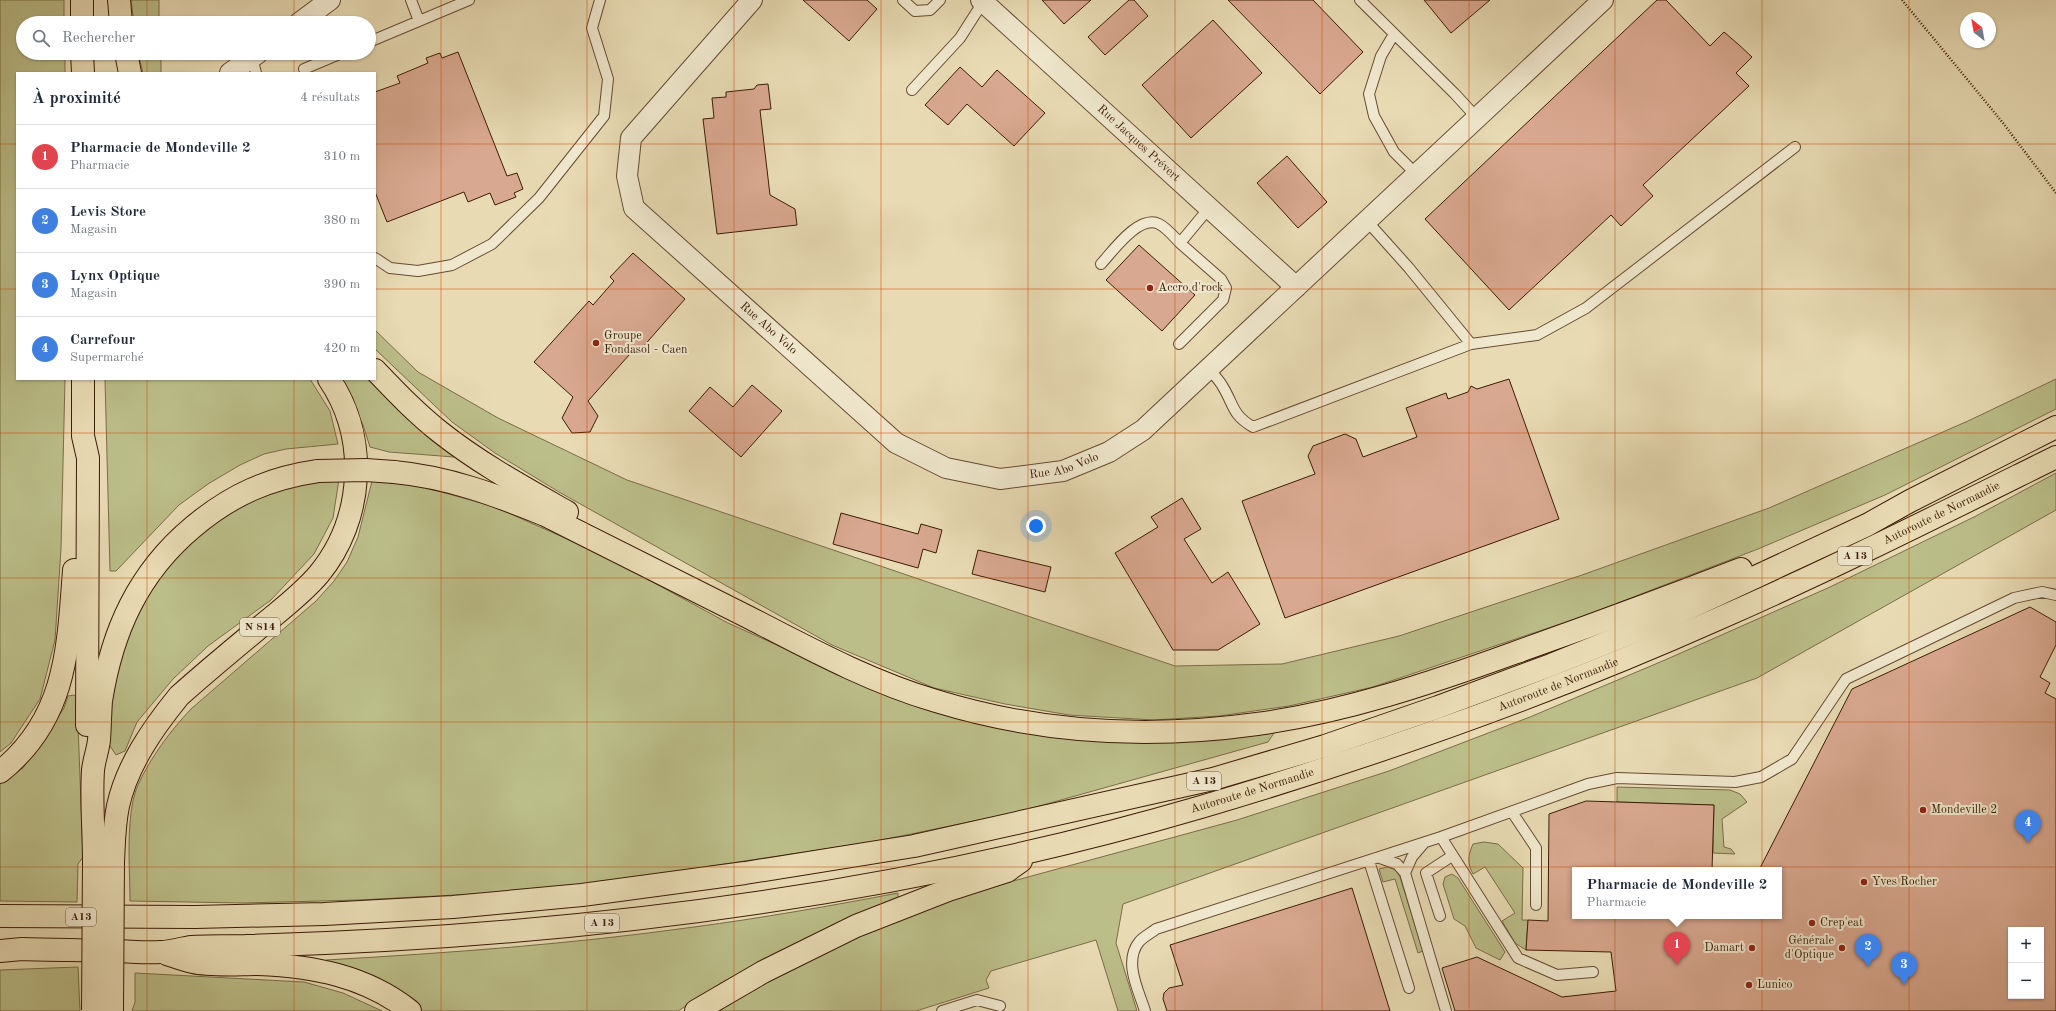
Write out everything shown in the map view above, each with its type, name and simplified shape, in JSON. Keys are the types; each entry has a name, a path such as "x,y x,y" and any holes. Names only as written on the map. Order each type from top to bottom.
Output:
{"highway":[{"path":"82,0 82,16"},
{"path":"111,0 111,16"},
{"path":"119,0 120,16"},
{"path":"82,60 82,72"},
{"path":"113,60 114,72"},
{"path":"127,60 130,72"},
{"path":"376,371 416,412 449,439 488,467 584,521 622,553"},
{"name":"N 814","path":"0,772 18,756 37,733 52,706 65,663 70,625 77,530 76,460 82,436 82,380"},
{"name":"N 814","path":"103,861 115,824 124,788 140,753 165,714 183,692 310,583 327,564 339,544 350,513 356,483 357,461 354,436 348,416 330,380"},
{"name":"A 13","path":"162,917 324,914 453,907 582,895 745,873 914,846 1213,779 1340,741 1438,708 1551,665 1670,617 1867,525 1910,501 2056,427"},
{"name":"N 814","path":"82,436 88,458 87,743 93,770 103,861 100,1011"},
{"name":"Autoroute de Normandie","path":"1037,850 1198,808 1312,773 1442,729 1543,690 1743,608 1936,517 2056,457"},
{"path":"93,770 99,742 101,702 111,651 124,616 149,573 185,533 208,514 231,500 274,480 318,471 366,470 428,476 500,497 545,515 853,669 935,701 985,715 1071,729 1112,732 1184,731 1234,727 1306,715 1412,688 1582,629 1673,595 1799,547 1863,518 1910,501"},
{"path":"696,1011 764,972 836,935 948,890 1007,872 1037,850"},
{"name":"A 13","path":"162,952 193,947 358,943 447,937 629,920 843,890 962,867 1037,850"},
{"name":"A13","path":"0,916 162,917"},
{"path":"0,951 22,949 162,952 194,963 274,965 333,973 375,988 410,1011"}],"street":[{"path":"308,16 330,0"},
{"name":"Rue Abo Volo","path":"752,0 631,138 627,176 634,208 896,443 946,468 1000,479 1063,471 1109,452 1143,430 1603,0"},
{"name":"Rue Jacques Prévert","path":"982,1 1296,287"},
{"path":"232,72 255,61"}],"lane":[{"path":"411,0 419,21"},
{"path":"376,39 469,0"},
{"path":"376,259 390,268 418,271 452,265 492,244 539,198 604,116 608,79 592,28 600,0"},
{"path":"903,0 915,11 930,10 940,0"},
{"path":"1360,0 1477,118"},
{"path":"912,90 960,38 982,1"},
{"path":"1394,34 1381,56 1369,94 1374,116 1394,152 1416,174"},
{"path":"304,69 325,60"},
{"path":"1209,369 1223,387 1235,413 1243,421 1253,427 1471,344 1537,335 1586,308 1795,147"},
{"path":"1180,243 1209,208"},
{"path":"1367,221 1409,268 1471,344"},
{"path":"1101,264 1134,228 1148,222 1159,224 1222,279 1226,288 1223,300 1179,344"},
{"path":"1145,1011 1132,970 1132,957 1139,942 1156,929 1380,858 1588,784 1617,778 1735,782 1761,777 1792,759 1846,679 2014,598 2042,592 2056,595"},
{"path":"1512,812 1536,848 1536,905"},
{"path":"1441,837 1518,958 1557,975 1593,972"},
{"path":"1405,873 1412,857 1425,842"},
{"path":"1440,916 1426,873 1452,856"},
{"path":"1380,858 1397,864 1405,873 1446,1011"},
{"path":"1369,861 1409,988"},
{"path":"942,1011 977,1000 1000,1006"}],"path":[{"path":"1902,0 2003,123 2056,194"}],"green space":[{"path":"0,0 64,0 64,16 16,16 16,60 65,60 65,72 16,72 16,380 65,380 61,549 55,640 40,699 11,743 0,752"},
{"path":"131,0 159,0 159,16 133,16"},
{"path":"140,60 161,60 161,72 143,72"},
{"path":"376,331 418,372 498,418 627,480 1175,666 1282,664 1399,636 1582,575 1769,508 1968,421 2056,379 2056,409 1885,495 1758,549 1584,616 1373,687 1289,706 1219,716 1154,720 1069,715 1005,704 934,688 832,645 559,492 495,453 452,422 376,350"},
{"path":"105,380 311,380 330,411 338,444 286,449 264,454 240,465 208,484 179,505 116,571 110,571"},
{"path":"341,380 373,380 454,457 389,452 370,447 363,425"},
{"path":"2056,473 2056,510 1757,678 1123,904 1116,943 1137,1011 1118,1011 1096,940 991,971 986,980 989,988 916,1011 715,1011 771,977 852,939 962,895 1237,820 1389,771 1530,717 1665,660 1830,587 1976,516"},
{"path":"339,479 333,518 314,554 271,600 208,646 173,679 137,722 125,751 116,755 108,743 109,716 120,651 145,590 188,543 226,512 301,480"},
{"path":"372,481 406,482 495,507 601,554 728,623 806,658 962,717 1276,730 1268,742 1018,812 872,842 584,885 475,894 359,900 244,903 130,901 129,842 131,811 138,785 143,775 169,735 191,709 316,601 334,581 347,562 358,537"},
{"path":"74,695 77,698 83,857 78,864 77,902 0,901 0,784 23,768 64,708 68,696"},
{"path":"1617,787 1730,790 1740,794 1747,802 1722,819 1724,847 1731,849 1735,854 1713,853 1714,805 1617,802"},
{"path":"1484,842 1498,844 1523,868 1522,920 1528,920 1526,950 1515,943 1502,921 1515,913 1485,867 1473,874 1471,870 1469,859 1473,844"},
{"path":"1388,867 1396,870 1400,877 1423,951 1418,953 1395,879 1383,882 1379,869"},
{"path":"1452,874 1458,878 1505,952 1500,960 1476,948 1465,926 1454,919 1443,884 1445,877"},
{"path":"898,893 898,897 778,952 721,983 678,1011 419,1011 326,963 326,960 510,947 648,933 770,916"},
{"path":"78,967 80,1011 0,1011 0,970"},
{"path":"135,973 304,982 343,993 382,1011 132,1011 135,1002"}],"building":[{"path":"803,0 867,0 877,9 849,41"},
{"path":"1042,0 1091,0 1064,24"},
{"path":"1129,0 1134,0 1148,16 1105,55 1088,37"},
{"path":"1228,0 1313,0 1363,52 1320,94"},
{"path":"1424,0 1490,0 1451,33"},
{"path":"1657,0 1666,0 1710,46 1724,32 1752,57 1736,73 1749,86 1643,185 1653,196 1621,226 1611,215 1509,310 1425,219"},
{"path":"1213,20 1262,73 1191,138 1142,85"},
{"path":"458,52 507,176 517,173 523,189 514,193 516,197 495,205 490,193 468,202 464,192 387,222 376,194 376,92 400,83 397,76 428,63 426,58 440,53 442,58"},
{"path":"960,67 982,87 997,70 1045,113 1014,146 967,104 948,125 925,105"},
{"path":"768,84 771,109 760,110 770,195 795,209 797,225 717,234 703,119 714,118 712,98 726,97 726,92 754,89 757,85"},
{"path":"1287,156 1327,202 1298,228 1257,183"},
{"name":"Accro d'rock","path":"1139,245 1195,295 1162,331 1106,280"},
{"name":"Groupe Fondasol - Caen","path":"633,253 685,299 642,348 638,345 588,401 598,416 590,432 572,433 562,418 573,397 534,362 589,301 593,305 614,281 610,277"},
{"path":"1509,379 1559,519 1285,618 1242,501 1315,474 1308,456 1313,446 1345,434 1356,439 1363,457 1417,437 1406,408 1446,393 1448,399 1468,392 1471,386 1477,389"},
{"path":"752,385 782,411 741,457 689,411 710,387 733,407"},
{"path":"1182,498 1201,529 1184,539 1212,583 1228,572 1260,624 1218,650 1173,650 1115,553 1158,527 1151,517"},
{"path":"841,513 918,534 921,524 942,530 936,553 923,549 918,568 833,544"},
{"path":"978,550 1051,567 1045,592 972,574"},
{"name":"Mondeville 2","path":"2030,607 2056,622 2056,645 2040,677 2050,683 2045,693 2056,699 2056,1011 1455,1011 1442,968 1477,957 1562,997 1616,991 1611,952 1526,950 1528,920 1548,921 1549,814 1586,801 1714,805 1712,867 1572,867 1572,919 1782,919 1782,867 1761,867 1852,689"},
{"path":"1352,888 1390,1011 1167,1011 1163,999 1164,993 1169,988 1183,985 1170,945"}],"place":[{"name":"Accro d'rock","path":"1150,288"},
{"name":"Groupe Fondasol - Caen","path":"596,343"},
{"name":"Mondeville 2","path":"1923,810"},
{"name":"Carrefour","path":"2028,843"},
{"name":"Yves Rocher","path":"1864,882"},
{"name":"Crep'eat","path":"1812,923"},
{"name":"Damart","path":"1752,948"},
{"name":"Générale d'Optique","path":"1842,948"},
{"name":"Pharmacie de Mondeville 2","path":"1677,965"},
{"name":"Levis Store","path":"1868,967"},
{"name":"Lunico","path":"1749,985"},
{"name":"Lynx Optique","path":"1904,985"}]}
